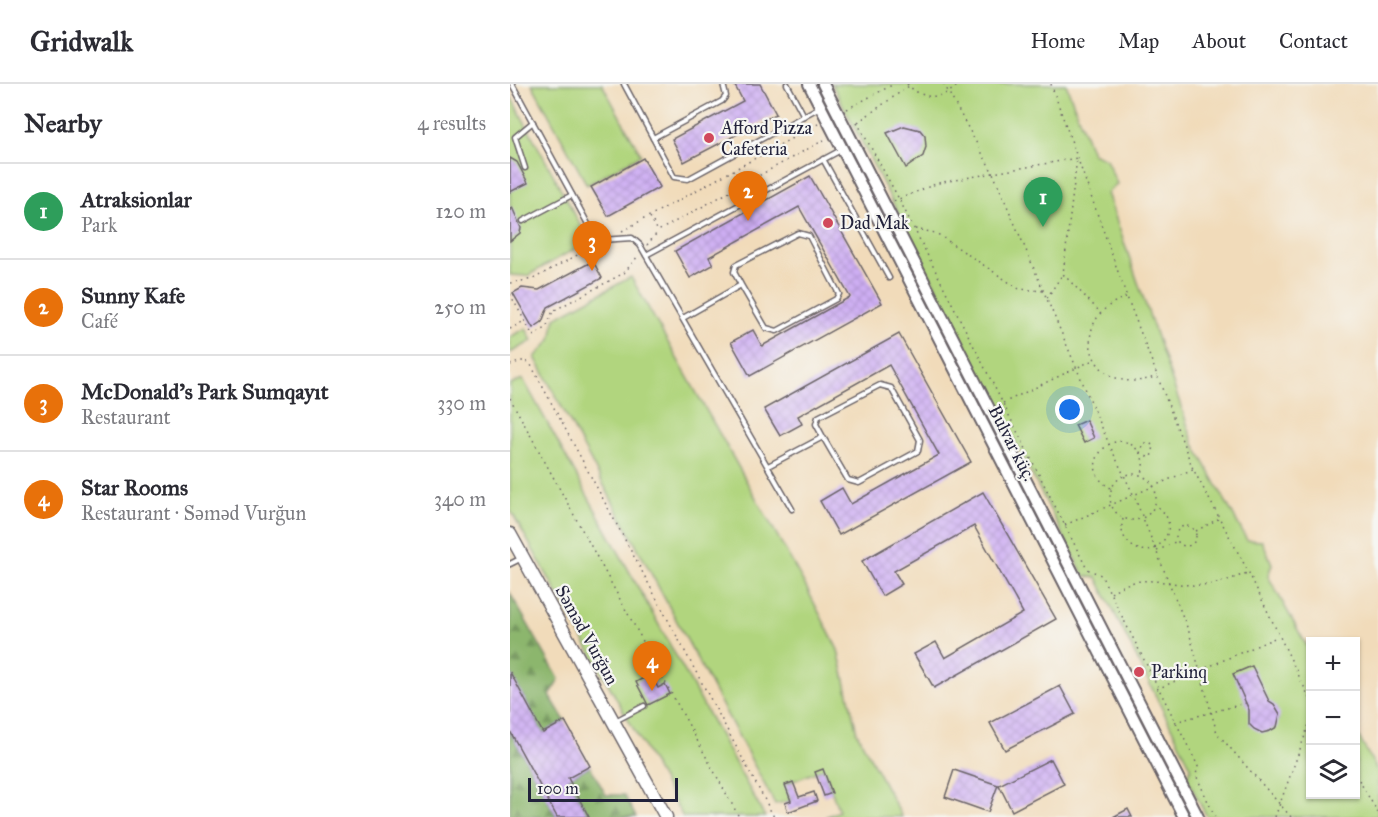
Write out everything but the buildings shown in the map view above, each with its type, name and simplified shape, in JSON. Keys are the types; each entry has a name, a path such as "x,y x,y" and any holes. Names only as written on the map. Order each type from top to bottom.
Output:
{"main road":[{"name":"Səməd Vurğun","path":"510,534 666,817"}],"street":[{"name":"Bulvar küç.","path":"809,84 1184,817"},
{"name":"Bulvar küç.","path":"823,84 1198,817"},
{"path":"1059,573 1071,567"},
{"path":"1162,773 1173,767"}],"lane":[{"path":"512,84 595,237 601,240 632,238 643,250 792,509"},
{"path":"624,84 674,177 683,180 821,106"},
{"path":"653,138 722,101 726,96 723,84"},
{"path":"787,84 804,116"},
{"path":"525,168 515,137 533,122"},
{"path":"646,255 843,148"},
{"path":"823,159 888,278"},
{"path":"523,221 572,195"},
{"path":"798,233 804,233 809,236 839,294 837,299 777,331 766,328 741,285 734,272 736,265 798,233"},
{"path":"684,318 741,285"},
{"path":"880,385 886,385 891,388 921,440 921,446 918,451 859,483 853,483 848,480 823,437 816,424 818,417 880,385"},
{"path":"768,466 823,437"},
{"path":"510,564 523,557"},
{"path":"614,722 644,706"}],"path":[{"path":"846,110 894,84"},
{"path":"944,84 993,173 1108,444 1134,496 1201,669 1217,733 1291,817"},
{"path":"846,128 908,85 928,97 950,93 959,84"},
{"path":"1051,84 1127,297 1193,469 1249,573 1307,691"},
{"path":"857,122 899,199 1087,570 1101,575 1198,766 1196,775 1215,817"},
{"path":"658,231 650,217 821,123"},
{"path":"510,294 511,300 533,336 542,332 553,311 624,273 658,231 836,134"},
{"path":"894,201 938,183 1077,158"},
{"path":"1047,298 1063,274 1077,158"},
{"path":"914,229 936,233 1019,289 1044,291"},
{"path":"510,283 533,279 593,247"},
{"path":"1063,274 1100,312"},
{"path":"1127,297 1112,302 1100,312 1092,327 1090,344 1094,360 1106,374 1122,382 1140,383 1157,376"},
{"path":"510,329 525,321"},
{"path":"510,365 525,360 531,365 774,817"},
{"path":"997,406 1094,360"},
{"path":"510,398 740,817"},
{"path":"1112,488 1100,480 1095,467 1098,454 1108,444 1115,442 1129,444 1141,455 1151,457 1154,447"},
{"path":"1141,475 1140,447 1150,443 1154,447"},
{"path":"1154,447 1160,446"},
{"path":"1059,527 1193,469"},
{"path":"1125,475 1141,475 1154,486 1155,505 1167,516 1169,527 1163,542 1155,548 1144,550 1129,543 1122,529 1123,518 1112,505 1112,488 1125,475"},
{"path":"1142,519 1155,505"},
{"path":"1123,518 1142,519"},
{"path":"1195,532 1220,519"},
{"path":"1183,527 1190,527 1195,532 1196,537 1191,545 1181,545 1178,541 1178,531 1183,527"},
{"path":"1157,552 1178,541"},
{"path":"1110,593 1122,584 1136,580 1200,585 1223,582 1249,573"},
{"path":"1157,689 1279,637"},
{"path":"1174,722 1246,704"},
{"path":"1275,817 1306,735"},
{"path":"1360,782 1378,813"}],"green space":[{"path":"532,84 602,84 641,155 587,185"},
{"path":"832,84 1066,84 1092,153 1106,159 1117,184 1107,193 1194,444 1247,540 1262,541 1272,564 1268,576 1306,645 1306,799 1360,799 1360,739 1378,772 1378,817 1207,817 1187,778 1191,767 1097,578 1084,576"},
{"path":"510,95 589,241 527,276 510,275"},
{"path":"631,277 804,583 838,650 857,733 902,817 825,817 839,811 823,769 786,784 791,801 775,804 535,357 551,340 555,318"},
{"path":"526,328 532,341 510,353 510,337"},
{"path":"523,379 765,817 683,817 510,509 510,384"},
{"path":"510,593 559,679 550,696 565,721 543,733 510,672"},
{"path":"510,731 557,817 510,817"},
{"path":"590,766 606,795 624,795 636,817 589,817 568,778"}],"place":[{"name":"Afford Pizza Cafeteria","path":"709,138"},
{"name":"Sunny Kafe","path":"748,221"},
{"name":"Dad Mak","path":"828,223"},
{"name":"Atraksionlar","path":"1043,227"},
{"name":"McDonald's Park Sumqayıt","path":"592,271"},
{"name":"Parkinq","path":"1139,672"},
{"name":"Star Rooms","path":"652,691"}]}
